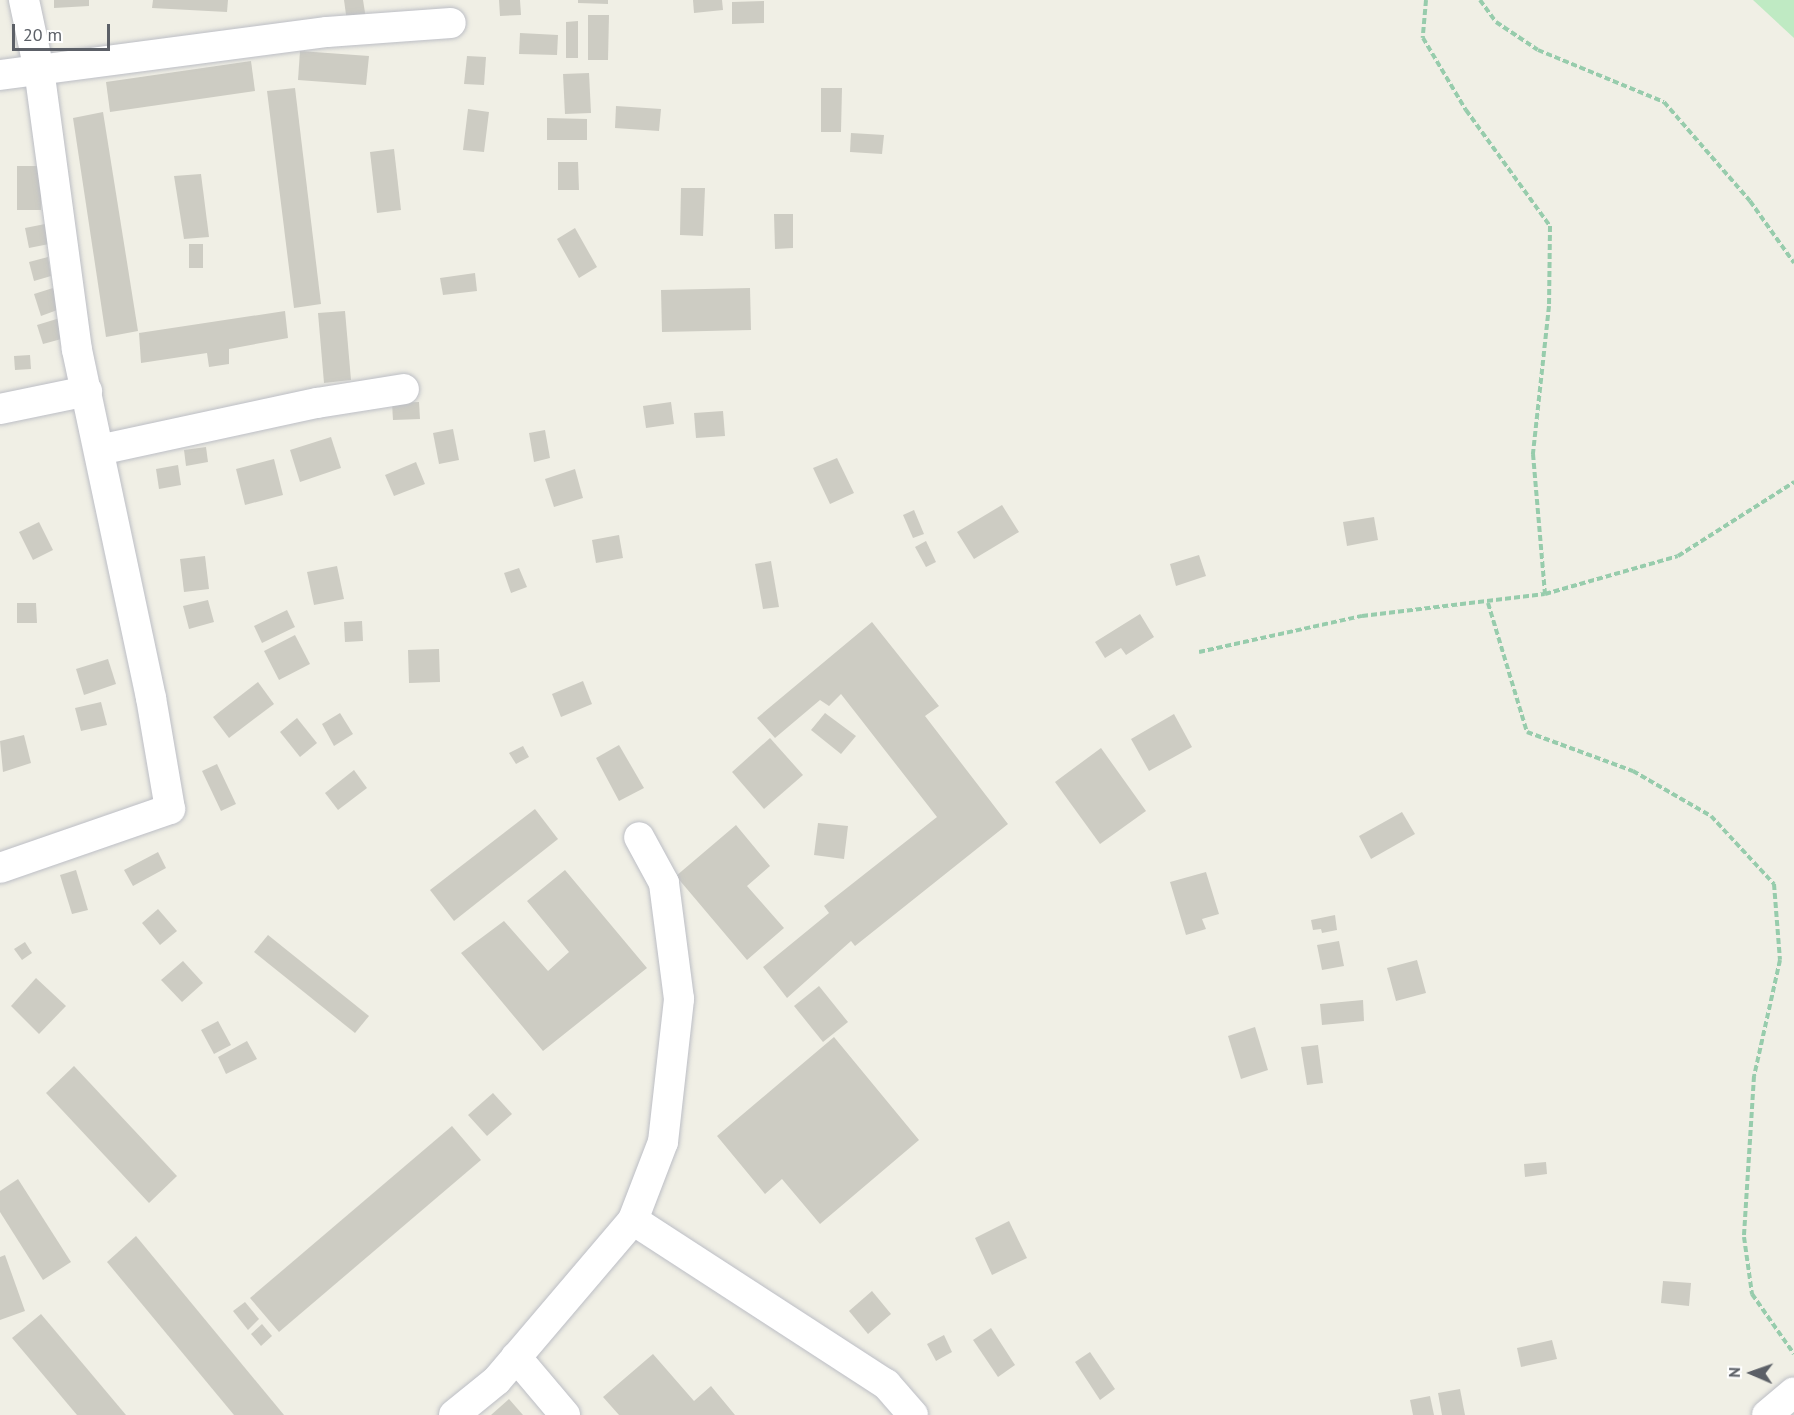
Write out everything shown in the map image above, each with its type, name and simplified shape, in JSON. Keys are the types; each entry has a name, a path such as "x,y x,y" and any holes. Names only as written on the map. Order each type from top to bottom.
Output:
{"street":[{"path":"0,868 170,809 77,350 39,70 24,0"},
{"path":"0,75 327,32 452,23"},
{"path":"99,450 203,425 404,389"},
{"path":"0,409 87,392"},
{"path":"454,1415 497,1380 633,1220 663,1142 679,999 664,883 639,837"},
{"path":"633,1220 886,1384 913,1415"},
{"path":"516,1357 565,1415"},
{"path":"1767,1415 1794,1392"}],"path":[{"path":"1426,0 1424,38 1466,110 1550,226 1549,306 1533,454 1545,594"},
{"path":"1480,0 1496,22 1538,50 1664,102 1750,201 1794,263"},
{"path":"1199,652 1362,616 1488,603 1545,594 1678,556 1794,482"},
{"path":"1488,603 1527,732 1633,771 1711,816 1774,884 1780,960 1754,1076 1744,1237 1752,1294 1794,1354"}],"green space":[{"path":"1753,0 1794,0 1794,38"}],"building":[{"path":"54,0 89,0 89,6 54,8"},
{"path":"153,0 228,0 227,12 152,8"},
{"path":"344,0 363,0 366,19 347,22"},
{"path":"499,0 520,0 521,15 500,16"},
{"path":"578,0 608,0 608,4 578,3"},
{"path":"693,0 722,0 723,10 694,13"},
{"path":"764,1 764,23 732,24 732,2"},
{"path":"588,15 609,15 608,60 588,60"},
{"path":"578,21 578,58 566,58 566,22"},
{"path":"520,33 558,35 557,55 519,54"},
{"path":"300,51 369,56 366,85 298,80"},
{"path":"467,56 486,57 484,85 464,84"},
{"path":"251,61 255,91 110,112 106,82"},
{"path":"589,73 591,113 565,114 563,74"},
{"path":"295,88 321,304 294,308 267,91"},
{"path":"821,88 842,88 841,132 821,132"},
{"path":"616,106 661,109 659,131 615,128"},
{"path":"468,109 489,112 484,152 463,150"},
{"path":"103,112 138,331 106,337 73,118"},
{"path":"547,118 587,119 587,140 547,140"},
{"path":"851,133 884,135 882,154 850,152"},
{"path":"394,149 401,210 377,213 370,152"},
{"path":"558,162 578,162 579,190 558,190"},
{"path":"17,166 41,166 41,210 17,210"},
{"path":"201,174 209,237 184,239 174,176"},
{"path":"681,188 705,188 703,236 680,235"},
{"path":"774,214 793,214 793,248 775,249"},
{"path":"45,224 49,244 29,248 25,228"},
{"path":"575,228 597,267 579,278 557,239"},
{"path":"189,244 203,244 203,268 189,268"},
{"path":"48,257 51,276 34,281 29,262"},
{"path":"475,273 477,291 443,295 440,278"},
{"path":"53,288 60,309 41,316 34,294"},
{"path":"750,288 751,330 662,332 661,290"},
{"path":"285,311 288,338 229,349 229,364 209,367 207,353 141,363 139,333"},
{"path":"345,311 351,380 324,383 318,313"},
{"path":"60,318 65,338 43,344 37,325"},
{"path":"30,355 31,369 15,370 14,356"},
{"path":"419,402 420,419 393,420 392,403"},
{"path":"671,402 674,424 646,428 643,406"},
{"path":"723,411 725,436 696,438 694,413"},
{"path":"453,429 459,460 439,464 433,433"},
{"path":"545,430 550,458 534,462 529,433"},
{"path":"331,437 341,468 300,482 290,450"},
{"path":"206,447 208,462 186,466 184,450"},
{"path":"837,458 854,493 830,504 813,468"},
{"path":"274,459 283,495 245,505 236,469"},
{"path":"416,462 425,484 394,496 385,475"},
{"path":"178,465 181,485 159,489 156,469"},
{"path":"575,469 583,498 554,507 545,479"},
{"path":"1002,505 1019,532 974,559 957,532"},
{"path":"914,510 924,534 913,538 903,515"},
{"path":"1374,517 1378,540 1347,546 1343,522"},
{"path":"39,522 53,550 33,560 19,532"},
{"path":"619,535 623,558 596,563 592,540"},
{"path":"926,541 936,562 926,567 915,547"},
{"path":"1199,555 1206,576 1176,586 1170,564"},
{"path":"205,556 209,589 184,592 180,559"},
{"path":"771,561 779,607 763,609 755,564"},
{"path":"337,566 344,599 314,605 307,572"},
{"path":"519,568 527,587 511,593 504,573"},
{"path":"208,600 214,622 189,629 183,606"},
{"path":"17,603 36,603 37,623 17,623"},
{"path":"287,610 295,627 262,643 254,626"},
{"path":"1140,614 1154,637 1126,655 1121,648 1105,658 1095,642"},
{"path":"362,621 363,641 345,642 344,622"},
{"path":"872,622 939,706 925,716 1008,824 855,946 851,941 787,998 763,967 829,913 824,906 937,817 841,694 829,706 820,700 775,738 757,718"},
{"path":"295,635 310,664 279,680 264,651"},
{"path":"439,649 440,682 409,683 408,650"},
{"path":"108,659 116,684 84,695 76,669"},
{"path":"583,681 592,704 561,717 552,694"},
{"path":"258,682 274,704 229,738 213,717"},
{"path":"101,702 107,725 81,731 75,708"},
{"path":"340,713 353,734 334,746 322,724"},
{"path":"825,713 856,736 841,754 811,730"},
{"path":"1174,714 1192,747 1149,771 1131,739"},
{"path":"297,718 317,743 300,757 280,732"},
{"path":"24,735 31,763 3,772 0,741"},
{"path":"770,738 803,775 764,809 732,772"},
{"path":"619,745 644,788 619,801 596,758"},
{"path":"523,746 529,757 516,764 509,753"},
{"path":"1101,748 1146,811 1100,844 1055,782"},
{"path":"217,764 236,804 221,811 202,771"},
{"path":"354,770 367,788 338,810 325,793"},
{"path":"535,809 558,839 454,921 430,890"},
{"path":"1402,812 1415,834 1371,859 1359,836"},
{"path":"818,823 848,826 844,859 814,855"},
{"path":"736,825 770,866 747,886 784,928 747,960 676,876"},
{"path":"158,852 166,868 133,886 124,870"},
{"path":"76,870 88,910 72,914 60,875"},
{"path":"565,870 647,968 543,1051 461,953 504,921 548,971 569,952 527,901"},
{"path":"1206,872 1219,914 1202,919 1206,929 1186,935 1170,882"},
{"path":"158,909 177,931 160,945 142,923"},
{"path":"1335,915 1337,930 1322,933 1321,929 1313,930 1311,920"},
{"path":"268,935 369,1016 355,1033 254,952"},
{"path":"1339,941 1344,966 1322,970 1317,945"},
{"path":"25,942 32,953 22,960 14,949"},
{"path":"1417,960 1426,993 1396,1001 1387,968"},
{"path":"183,961 203,983 182,1002 161,980"},
{"path":"36,978 66,1006 39,1034 11,1006"},
{"path":"819,986 848,1022 823,1042 794,1006"},
{"path":"1363,1000 1364,1021 1322,1025 1320,1004"},
{"path":"218,1021 231,1045 214,1054 201,1030"},
{"path":"1255,1027 1268,1070 1241,1079 1228,1036"},
{"path":"834,1037 919,1140 820,1224 782,1179 765,1194 717,1136"},
{"path":"247,1041 257,1059 226,1074 218,1057"},
{"path":"1318,1045 1323,1083 1307,1085 1301,1047"},
{"path":"74,1066 177,1176 149,1203 46,1093"},
{"path":"493,1093 512,1114 487,1136 468,1115"},
{"path":"452,1126 481,1160 279,1332 250,1298"},
{"path":"1546,1162 1547,1174 1525,1177 1524,1164"},
{"path":"18,1179 71,1262 43,1280 0,1212 0,1191"},
{"path":"1009,1221 1027,1258 992,1275 975,1238"},
{"path":"136,1236 284,1415 234,1415 107,1262"},
{"path":"5,1255 25,1311 0,1320 0,1257"},
{"path":"1663,1281 1691,1283 1689,1306 1661,1303"},
{"path":"872,1291 891,1314 868,1334 849,1311"},
{"path":"245,1302 259,1319 248,1330 233,1311"},
{"path":"41,1314 126,1415 77,1415 12,1338"},
{"path":"262,1324 272,1336 261,1346 251,1334"},
{"path":"991,1328 1015,1365 998,1377 973,1340"},
{"path":"944,1335 952,1352 936,1361 927,1344"},
{"path":"1552,1340 1557,1359 1521,1367 1517,1348"},
{"path":"1090,1352 1115,1389 1100,1400 1075,1362"},
{"path":"653,1354 694,1401 711,1386 735,1415 619,1415 603,1397"},
{"path":"1460,1389 1465,1415 1442,1415 1438,1393"},
{"path":"1430,1396 1434,1415 1413,1415 1410,1400"},
{"path":"509,1399 523,1415 491,1415"}]}
